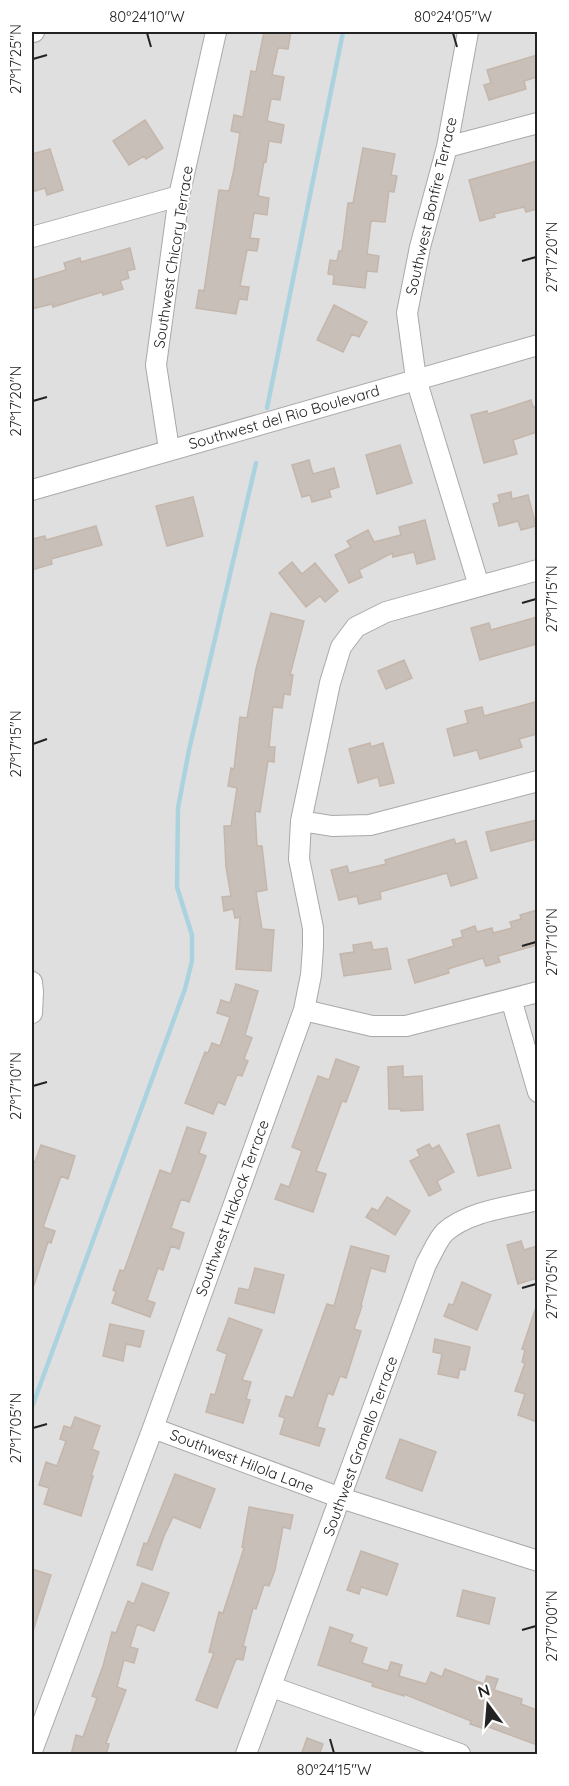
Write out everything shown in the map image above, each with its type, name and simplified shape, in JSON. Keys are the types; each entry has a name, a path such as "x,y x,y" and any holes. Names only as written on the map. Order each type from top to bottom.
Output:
{"street":[{"name":"Southwest Chicory Terrace","path":"170,449 156,365 180,196 216,32"},
{"name":"Southwest Bonfire Terrace","path":"468,32 447,147 420,247 407,313 416,380 479,586"},
{"path":"447,147 537,123"},
{"path":"32,237 180,196"},
{"name":"Southwest del Rio Boulevard","path":"32,490 537,345"},
{"path":"479,586 537,570"},
{"name":"Southwest Hickock Terrace","path":"32,1751 153,1428 304,1010 314,947 313,928 299,859 301,821 330,683 340,647 356,627 370,619 386,612 479,586"},
{"path":"301,821 332,826 370,825 537,781"},
{"path":"32,982 32,1013"},
{"path":"304,1010 372,1026 406,1026 537,992"},
{"path":"511,999 537,1092"},
{"name":"Southwest Granello Terrace","path":"246,1755 426,1264 444,1233 455,1226 476,1216 537,1200"},
{"name":"Southwest Hilola Lane","path":"153,1428 341,1498 537,1562"},
{"path":"272,1687 460,1755"}],"shaded area":[{"path":"32,32 537,32 537,1754 32,1754"}],"building":[{"path":"264,32 291,32 288,49 278,48 272,75 284,77 280,100 271,99 267,121 284,125 281,143 269,141 266,162 264,161 258,196 269,198 267,215 254,213 250,238 259,239 257,251 247,250 240,286 249,287 247,300 239,299 236,314 196,308 199,290 204,291 219,190 229,191 234,169 240,133 231,131 234,115 243,117 251,71 256,72"},
{"path":"537,55 537,77 524,81 526,89 489,100 484,85 491,83 487,70"},
{"path":"145,120 163,148 146,159 144,156 129,165 113,141"},
{"path":"363,148 395,154 391,175 397,176 394,192 389,191 385,222 371,221 367,254 379,256 377,272 367,271 365,288 333,284 334,275 328,274 330,260 337,261 339,251 342,251 348,203 353,203"},
{"path":"50,149 63,190 47,195 45,188 32,192 32,154"},
{"path":"537,161 537,209 526,212 524,207 494,214 495,217 480,221 469,180"},
{"path":"130,248 135,269 127,271 129,278 120,281 123,289 103,295 102,292 53,307 52,304 32,309 32,280 66,270 64,263 80,258 81,262"},
{"path":"334,305 367,322 359,337 352,334 343,352 317,340"},
{"path":"531,400 533,407 537,406 537,432 513,440 517,454 484,463 471,415 487,411 488,414"},
{"path":"400,445 412,483 377,494 366,455"},
{"path":"309,460 313,474 334,468 339,487 329,490 331,497 312,502 310,495 302,497 292,465"},
{"path":"511,492 512,499 528,495 536,526 521,530 518,521 499,526 493,504 500,502 498,495"},
{"path":"193,497 203,536 167,546 156,506"},
{"path":"425,520 435,559 417,564 414,552 393,557 392,553 359,570 362,577 349,583 335,555 351,547 347,541 368,530 374,542 401,535 399,527"},
{"path":"96,526 102,545 51,559 52,564 32,570 32,539 45,536 46,540"},
{"path":"292,562 302,574 315,563 338,591 325,602 320,596 306,607 279,573"},
{"path":"271,613 304,621 290,675 293,675 290,695 284,694 282,708 273,707 269,747 275,747 274,762 268,761 260,812 255,811 257,846 262,846 267,890 256,892 262,929 274,930 271,971 236,969 240,917 235,918 233,909 224,911 222,897 231,896 226,867 224,826 231,826 237,788 228,786 231,768 234,769 240,717 247,718 256,669"},
{"path":"537,617 537,644 480,660 471,628 489,623 491,630"},
{"path":"404,660 412,678 386,689 378,671"},
{"path":"535,702 537,734 519,739 522,747 480,759 477,750 454,756 447,729 468,723 465,711 482,707 484,716"},
{"path":"370,743 371,747 383,743 394,783 380,786 378,777 358,783 349,749"},
{"path":"537,820 537,839 491,851 486,832"},
{"path":"454,839 456,844 466,841 477,878 451,886 447,873 380,892 381,899 359,904 357,896 339,900 331,870 347,866 349,873 386,864 385,860"},
{"path":"537,910 537,945 498,956 500,962 486,966 483,958 448,969 449,973 415,983 408,960 454,946 452,940 463,937 461,931 475,926 477,932 492,928 493,933 512,928 510,922 521,919 520,915"},
{"path":"371,942 373,950 387,948 391,969 344,976 340,954 354,952 353,945"},
{"path":"236,984 258,991 245,1035 252,1038 244,1059 248,1061 242,1076 237,1075 225,1105 218,1102 213,1114 185,1103 205,1052 208,1053 212,1043 220,1046 230,1017 217,1013 221,1000 230,1003"},
{"path":"336,1059 359,1067 346,1102 342,1101 316,1171 326,1174 313,1212 275,1199 281,1184 289,1187 302,1151 292,1147 318,1076 329,1080"},
{"path":"403,1066 403,1077 422,1076 423,1110 389,1109 388,1067"},
{"path":"499,1125 511,1168 478,1176 467,1134"},
{"path":"187,1127 206,1133 199,1153 206,1156 189,1202 181,1199 171,1228 184,1233 179,1249 171,1246 163,1270 158,1268 147,1300 155,1303 150,1317 112,1303 116,1292 113,1290 120,1270 124,1271 160,1170 171,1174"},
{"path":"429,1144 432,1149 439,1145 454,1172 437,1181 441,1190 429,1196 410,1161 420,1156 417,1150"},
{"path":"41,1145 75,1156 68,1179 61,1176 43,1227 55,1231 51,1243 48,1242 34,1285 32,1285 32,1161 35,1162"},
{"path":"387,1197 410,1211 395,1235 366,1217 372,1208 378,1211"},
{"path":"521,1241 524,1250 537,1246 537,1278 518,1284 507,1245"},
{"path":"351,1246 389,1256 385,1272 371,1268 354,1329 361,1331 346,1378 340,1376 333,1395 328,1393 317,1427 325,1429 319,1446 280,1434 285,1418 279,1416 286,1396 293,1398 327,1304 334,1306"},
{"path":"255,1268 284,1275 274,1313 235,1303 239,1288 249,1290"},
{"path":"462,1282 491,1295 477,1330 444,1316 449,1304 453,1305"},
{"path":"535,1310 537,1311 537,1422 518,1415 525,1394 515,1391 525,1363 522,1362 525,1350 522,1349"},
{"path":"229,1318 262,1330 242,1380 251,1382 246,1399 250,1400 243,1423 206,1412 211,1394 215,1395 227,1354 217,1350"},
{"path":"110,1324 144,1331 140,1347 126,1344 123,1361 103,1356"},
{"path":"435,1339 470,1347 465,1370 460,1369 458,1378 438,1374 442,1354 433,1352"},
{"path":"75,1417 100,1426 92,1449 99,1452 81,1516 44,1504 49,1488 39,1485 46,1462 57,1466 66,1441 60,1439 64,1426 71,1428"},
{"path":"400,1439 436,1452 422,1491 386,1478"},
{"path":"175,1474 215,1489 200,1528 173,1517 152,1570 137,1565 144,1543 147,1544"},
{"path":"249,1507 293,1515 290,1529 283,1527 275,1570 269,1586 264,1585 256,1609 253,1608 243,1646 246,1647 243,1660 236,1659 217,1708 196,1700 214,1653 209,1652 219,1612 223,1613 244,1548 242,1547"},
{"path":"361,1551 398,1564 387,1595 361,1587 359,1594 347,1590"},
{"path":"32,1569 51,1575 33,1631 32,1631"},
{"path":"142,1583 169,1593 154,1631 137,1624 130,1647 138,1649 134,1663 124,1660 117,1687 126,1690 106,1743 109,1744 106,1755 71,1755 76,1735 83,1737 97,1698 92,1696 112,1632 116,1633 128,1601 134,1604"},
{"path":"463,1590 495,1598 489,1624 457,1616"},
{"path":"330,1627 353,1635 350,1642 367,1648 362,1663 388,1671 391,1662 402,1665 399,1676 426,1684 431,1672 442,1677 445,1669 484,1684 487,1676 498,1679 494,1690 522,1699 521,1704 537,1710 537,1745 486,1726 485,1729 470,1724 471,1721 404,1694 404,1696 372,1686 373,1683 318,1665"},
{"path":"307,1738 323,1744 319,1755 301,1755"}],"waterway":[{"path":"267,408 343,32"},
{"path":"32,1407 185,989 192,961 192,935 177,887 178,808 189,750 256,463"}]}
